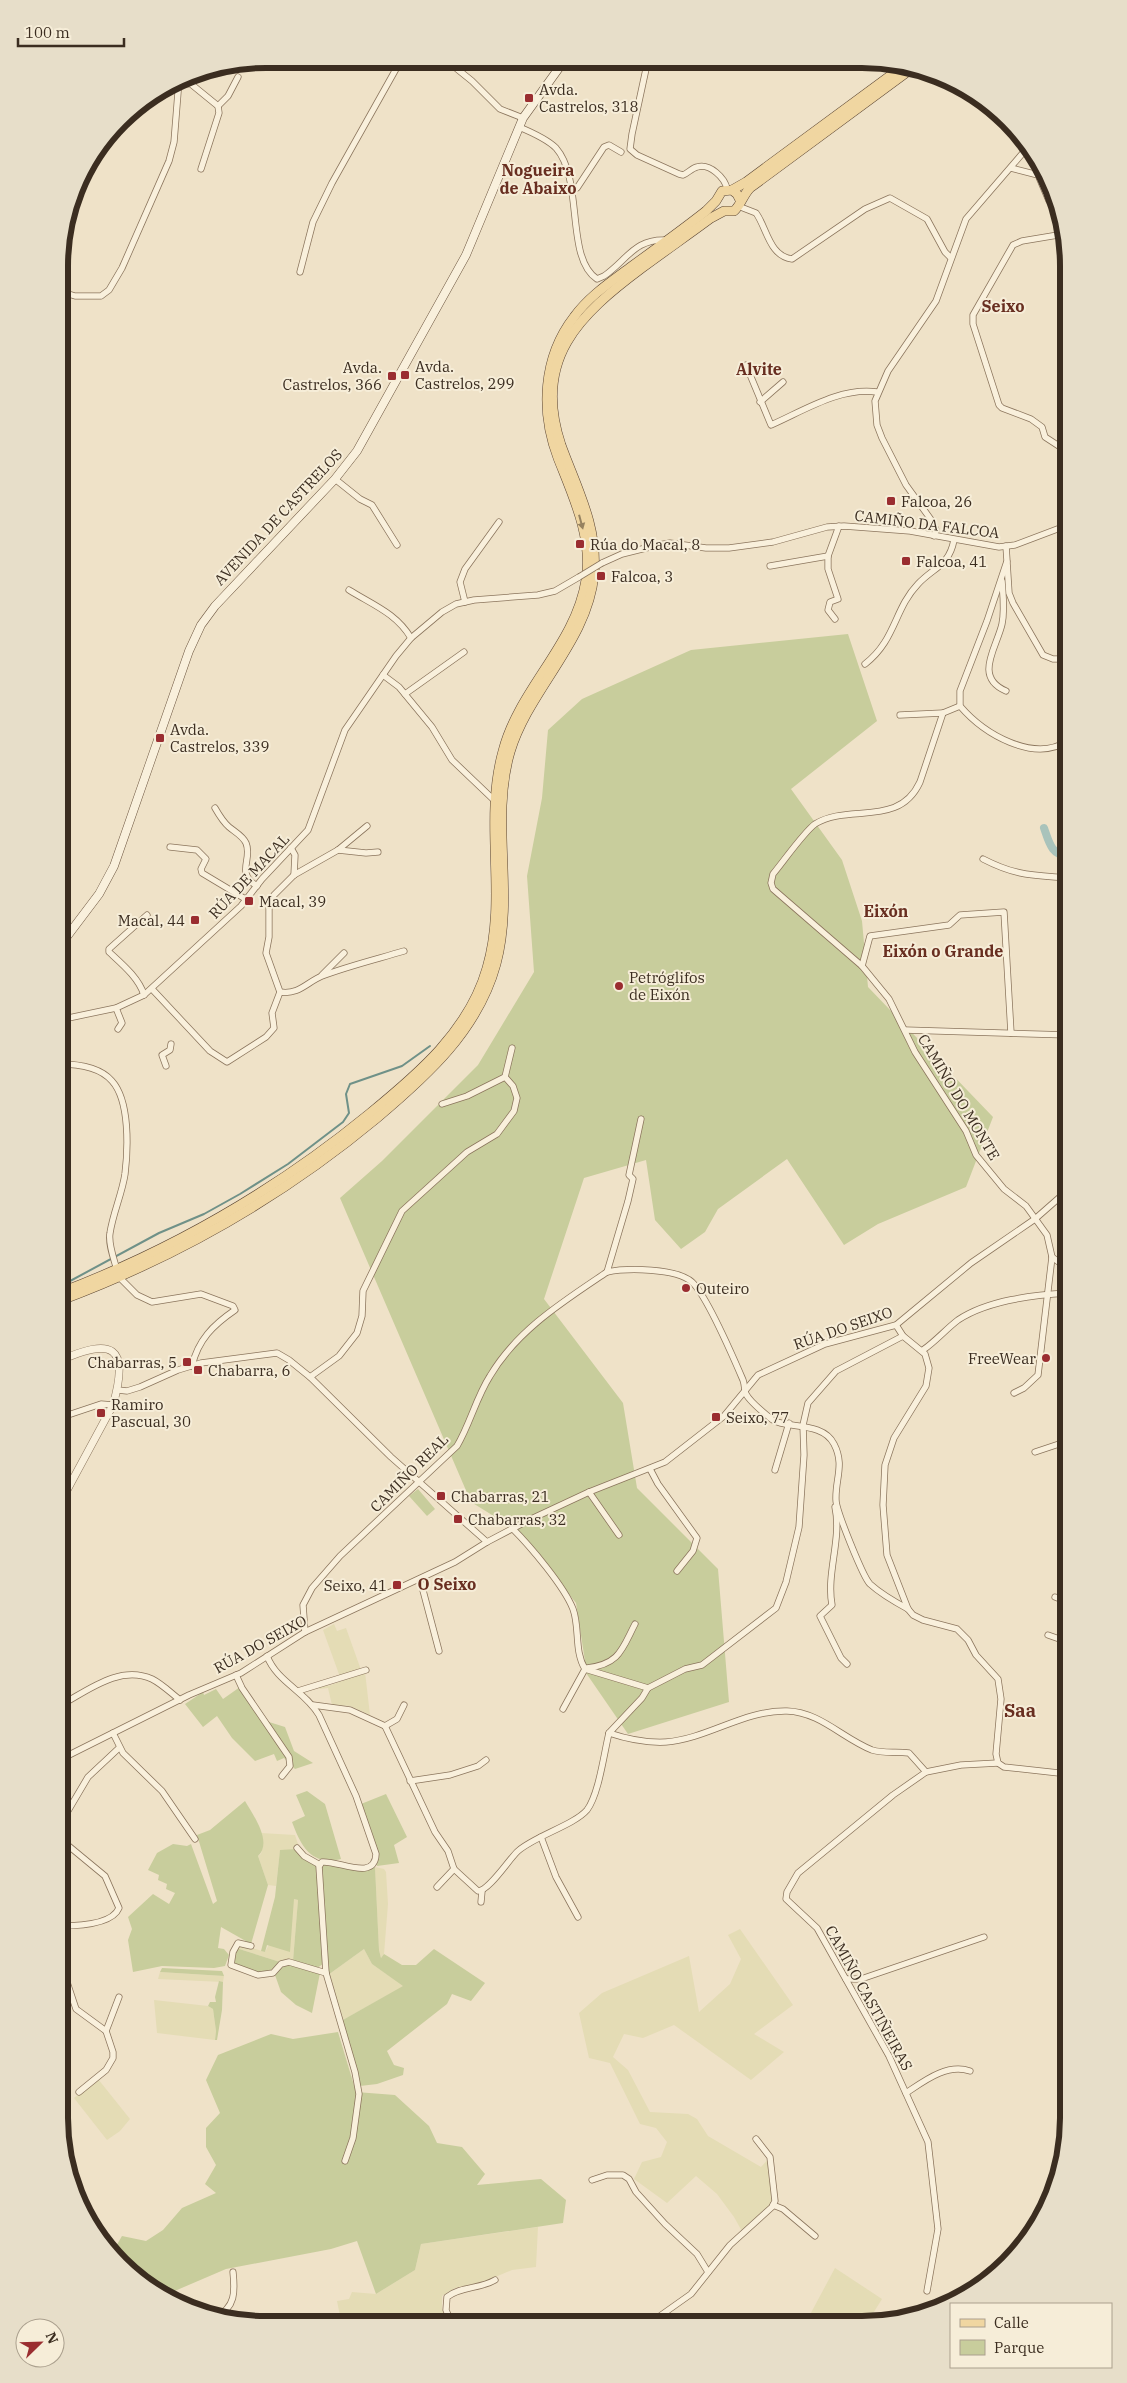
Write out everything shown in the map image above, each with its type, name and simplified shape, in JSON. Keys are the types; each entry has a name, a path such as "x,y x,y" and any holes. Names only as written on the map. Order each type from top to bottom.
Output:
{"main road":[{"name":"AVENIDA DE CASTRELOS","path":"68,935 99,894 114,866 189,651 201,625 237,582 335,479 363,441 462,264 523,118 560,67"},
{"path":"68,1297 117,1270 199,1230 284,1178 337,1141 385,1102 446,1044 470,1008 482,982 490,957 496,912 495,801 503,748 525,702 572,624 586,580 588,561 582,524 555,450 547,419 547,386 550,368 559,343 574,316 606,285 706,212 716,201 719,193 746,182 897,71"},
{"path":"716,201 718,207 730,212 750,188 906,73"},
{"path":"730,189 737,194 739,203"},
{"path":"68,1290 210,1233 270,1197 323,1161 422,1078 451,1049 476,1012 494,971 502,934 504,897 502,802 510,752 531,705 578,626 588,602 594,580 595,551 590,522 562,447 554,418 554,386 560,356 572,332 593,306 696,229 724,211"}],"street":[{"path":"300,272 314,222 332,183 398,67"},
{"path":"455,67 500,108 523,118"},
{"path":"645,67 630,149 637,155 679,174 683,175 696,167 702,167 719,174 730,189"},
{"path":"218,106 228,96 238,77"},
{"path":"189,83 218,106 219,113 202,168"},
{"path":"68,293 75,296 101,296 109,290 122,268 170,160 174,142 178,88"},
{"path":"519,127 555,147 566,166 572,191 575,223 581,250 591,275 597,279 612,270 643,243 653,240 667,240"},
{"path":"572,191 578,188 604,147 609,146 621,152"},
{"path":"934,536 936,530 932,521 906,485 876,425 874,410 878,392 888,371 936,301 950,257 971,211 1024,152"},
{"path":"1011,168 1038,176"},
{"path":"739,203 756,213 773,248 782,256 792,259 865,209 890,198 927,219 945,252 950,257"},
{"path":"1057,235 1022,241 1013,246 976,307 973,324 999,405 1002,408 1031,419 1042,427 1044,435 1048,440 1060,447"},
{"path":"746,365 760,402 772,425 840,394 856,391 878,392"},
{"path":"760,402 783,382"},
{"path":"335,479 360,499 372,505 397,544"},
{"path":"465,602 460,582 465,569 499,522"},
{"path":"835,619 828,610 830,602 838,598 831,581 828,556 839,526"},
{"name":"CAMIÑO DA FALCOA","path":"579,577 622,554 658,545 670,544 706,548 729,548 773,542 839,526 881,528 1006,546 1060,528"},
{"path":"865,664 884,645 908,598 918,584 946,560 954,540"},
{"path":"1006,546 1009,592 1013,603 1043,655 1053,659 1060,659"},
{"path":"770,566 828,556"},
{"path":"1007,561 960,690 960,706 988,731 1034,750 1060,745"},
{"path":"1002,574 1002,624 988,665 997,687 1006,691"},
{"name":"RÚA DE MACAL","path":"68,1018 116,1008 144,995 247,900 257,886 308,830 337,747 345,730 396,656 411,638 442,612 465,602 544,594 561,588 579,577"},
{"path":"350,590 395,617 411,638"},
{"path":"405,694 464,652"},
{"path":"384,675 405,694 432,727 452,760 495,801"},
{"path":"900,715 943,713 960,706"},
{"name":"CAMIÑO DO MONTE","path":"943,713 920,782 916,791 910,797 897,806 883,812 838,816 814,825 773,874 771,883 773,889 862,966 889,999 915,1052 966,1131 976,1155 1004,1189 1026,1206 1047,1235 1052,1257"},
{"path":"215,808 223,821 245,840 248,852 244,868 252,882 257,886"},
{"path":"152,988 210,1051 227,1062 266,1037 274,1028 272,1013 280,992 266,953 269,928 268,908 274,895 294,875 338,850 368,826"},
{"path":"170,847 197,850 206,859 201,869 202,873 247,900"},
{"path":"291,848 295,855 294,875"},
{"path":"338,850 366,853 378,852"},
{"path":"983,859 1004,870 1020,874 1060,877"},
{"path":"862,966 870,936 949,925 960,915 1004,912 1011,1033"},
{"path":"144,995 142,988 128,970 109,952 109,949 147,915"},
{"path":"320,976 404,951"},
{"path":"280,992 299,990 320,976 344,953"},
{"path":"116,1008 122,1023 118,1030"},
{"name":"CAMIÑO DO MONTE","path":"905,1030 1060,1035"},
{"path":"166,1066 162,1056 170,1050 171,1044"},
{"path":"442,1104 467,1096 505,1077 512,1048"},
{"path":"68,1064 102,1074 113,1082 121,1100 127,1145 124,1175 109,1235 117,1270 137,1294 152,1302 201,1294 233,1306 235,1310 221,1320 197,1346 192,1366"},
{"path":"310,1378 339,1356 357,1333 362,1316 363,1291 402,1211 468,1152 497,1134 514,1111 517,1098 513,1086 505,1077"},
{"path":"607,1272 633,1179 629,1175 641,1119"},
{"name":"RÚA DO SEIXO","path":"68,1756 180,1700 236,1675 305,1632 455,1562 512,1528 589,1492 650,1469 675,1455 724,1416 758,1375 801,1354 834,1342 896,1324 971,1263 1035,1219 1060,1197"},
{"path":"1052,1257 1060,1263"},
{"path":"1014,1393 1024,1388 1038,1375 1052,1257"},
{"name":"CAMIÑO REAL","path":"305,1632 303,1605 312,1588 340,1556 457,1446 489,1377 513,1344 553,1309 607,1272 622,1269 651,1270 680,1276 692,1282 718,1327 743,1379 748,1397 775,1423 804,1425 830,1437 835,1444 840,1464 836,1500 832,1605 820,1616 841,1658 847,1664"},
{"path":"923,1350 936,1341 943,1331 976,1312 998,1304 1060,1293"},
{"path":"896,1324 903,1336 923,1350 927,1358 928,1379 894,1438 883,1478 882,1505 887,1555 908,1609"},
{"path":"481,1902 482,1891 517,1852 587,1810 603,1764 609,1733 648,1688 685,1669 702,1665 776,1608 786,1582 799,1527 804,1425 808,1404 836,1371 903,1336"},
{"path":"68,1358 98,1347 114,1351 119,1359 118,1390 113,1405 68,1488"},
{"path":"118,1390 127,1391 140,1387 192,1366 277,1353 310,1378 420,1482 487,1542"},
{"path":"68,1415 101,1404 113,1405"},
{"path":"775,1470 789,1423"},
{"path":"1035,1452 1060,1444"},
{"path":"650,1469 658,1484 697,1538 693,1551 677,1571"},
{"path":"589,1492 619,1535"},
{"path":"836,1500 856,1556 869,1583 908,1609 918,1618 957,1628 968,1640 976,1655 998,1679 1001,1690 996,1754 998,1763"},
{"path":"512,1528 551,1575 573,1608 580,1658 585,1669 648,1688"},
{"path":"420,1579 440,1651"},
{"path":"1055,1597 1060,1599"},
{"path":"563,1709 585,1669 608,1662 621,1653 635,1624"},
{"path":"1048,1635 1060,1639"},
{"path":"267,1656 276,1675 313,1705 356,1796 376,1854 375,1862 371,1867 360,1869 328,1861 322,1862 320,1865"},
{"path":"298,1691 366,1670"},
{"path":"68,1701 119,1675 152,1679 180,1700"},
{"path":"236,1675 242,1688 289,1757 290,1766 282,1776"},
{"path":"313,1705 350,1710 385,1726 435,1832 448,1851 454,1869 469,1884 482,1891"},
{"path":"385,1726 397,1719 404,1705"},
{"path":"609,1733 630,1739 666,1742 771,1711 800,1712 818,1718 870,1749 883,1753 910,1753 926,1772"},
{"path":"113,1733 119,1748 162,1792 195,1839"},
{"path":"68,1811 88,1777 119,1748"},
{"path":"410,1781 450,1776 478,1766 486,1760"},
{"name":"CAMIÑO CASTIÑEIRAS","path":"927,2291 938,2228 928,2142 889,2056 846,1979 817,1928 786,1899 787,1892 798,1873 810,1862 850,1832 893,1795 926,1772 961,1765 998,1763 1004,1767 1060,1773"},
{"path":"541,1837 553,1870 578,1917"},
{"path":"68,1845 106,1876 119,1908 116,1914 110,1918 68,1926"},
{"path":"298,1848 304,1856 320,1865"},
{"path":"320,1865 326,1972 355,2072 359,2094 353,2138 345,2162"},
{"path":"437,1886 454,1869"},
{"path":"846,1979 861,1978 984,1937"},
{"path":"250,1946 238,1942 233,1952 231,1965 258,1975 273,1973 282,1964 289,1962 326,1972"},
{"path":"68,1985 76,2009 106,2031 110,2039 113,2058 106,2070 79,2092"},
{"path":"106,2031 119,1997"},
{"path":"906,2093 940,2073 962,2068 970,2071"},
{"path":"660,2316 691,2294 703,2282 708,2272 730,2245 773,2205 776,2192 770,2157 756,2139"},
{"path":"592,2180 607,2174 623,2175 629,2179 636,2192 665,2224 697,2254 708,2272"},
{"path":"773,2205 783,2209 815,2236"},
{"path":"223,2311 230,2305 235,2294 233,2272"},
{"path":"448,2316 446,2310 447,2297 467,2288 487,2285 495,2280"}],"shaded area":[{"path":"334,1624 337,1631 346,1628 361,1670 340,1677 323,1630"},
{"path":"365,1672 370,1715 350,1706 332,1705 328,1688 319,1689 319,1687 331,1685"},
{"path":"261,1833 295,1835 299,1847 280,1851 276,1886 268,1885 258,1856 261,1854 263,1844"},
{"path":"375,1867 384,1869 386,1872 388,1904 384,1954 381,1958 379,1950"},
{"path":"294,1899 298,1900 293,1961 280,1962 236,1948 239,1944 265,1952"},
{"path":"740,1929 793,2005 754,2034 784,2052 751,2080 674,2025 643,2038 624,2034 613,2057 628,2070 650,2112 688,2114 697,2119 708,2136 761,2167 770,2157 773,2205 743,2233 717,2194 696,2176 667,2203 634,2179 642,2162 661,2157 667,2142 656,2128 640,2124 610,2063 589,2058 579,2013 602,1993 689,1956 699,2012 730,1984 741,1959 728,1935"},
{"path":"364,1949 372,1964 404,1986 341,2021 328,1975"},
{"path":"160,1972 224,1976 223,1982 158,1979"},
{"path":"154,2000 208,2006 213,2009 216,2031 215,2040 157,2033"},
{"path":"98,2079 130,2119 120,2131 107,2140 74,2098"},
{"path":"538,2227 536,2267 512,2270 486,2281 455,2288 442,2296 442,2309 446,2316 340,2316 337,2301 349,2299 352,2292 376,2294 415,2270 421,2244"},
{"path":"835,2268 882,2299 872,2315 809,2316"}],"green space":[{"path":"848,634 877,721 791,789 842,860 862,921 868,987 993,1117 966,1187 878,1224 844,1245 787,1159 718,1209 705,1232 681,1249 655,1220 646,1160 584,1178 544,1299 623,1403 637,1488 718,1569 729,1702 628,1734 584,1670 585,1661 576,1603 518,1531 471,1502 340,1198 382,1161 478,1065 534,972 527,876 542,798 548,730 582,699 691,650"},
{"path":"418,1489 435,1509 427,1516 409,1496"},
{"path":"240,1687 252,1705 269,1722 285,1727 294,1751 313,1763 295,1769 284,1758 277,1761 274,1754 255,1761 232,1738 217,1716 203,1727 185,1704 203,1692 204,1695 216,1689 223,1699"},
{"path":"307,1791 325,1804 341,1859 322,1860 315,1857 299,1839 292,1822 305,1816 296,1795"},
{"path":"386,1794 407,1837 394,1845 399,1863 377,1866 378,1855 361,1804"},
{"path":"245,1801 257,1821 263,1836 262,1850 258,1856 268,1885 251,1944 221,1927 218,1948 224,1949 229,1955 225,1966 214,1968 162,1966 133,1972 128,1940 132,1929 128,1917 153,1894 169,1904 175,1893 166,1889 167,1884 158,1880 159,1875 148,1870 157,1853 173,1844 187,1846 191,1844 213,1904 217,1901 197,1835 210,1830"},
{"path":"296,1849 318,1866 323,1964 317,1968 293,1961 298,1900 294,1899 290,1952 267,1945 265,1952 261,1951 275,1897 280,1850"},
{"path":"327,1863 368,1869 375,1867 381,1958 384,1954 402,1965 416,1965 434,1949 485,1983 471,2001 452,1994 447,2004 387,2051 394,2065 404,2068 403,2075 377,2084 360,2086 341,2021 403,1986 372,1964 364,1949 328,1975 321,1866"},
{"path":"236,1948 280,1962 275,1967 264,1972 234,1965 232,1959"},
{"path":"287,1964 320,1973 312,2013 296,2005 281,1992 275,1975 280,1967"},
{"path":"162,1968 222,1971 224,1976 160,1972"},
{"path":"219,1981 223,1982 222,2010 217,2040 215,2040 216,2031 213,2009 208,2006 210,2002 216,2002 215,1997"},
{"path":"338,2032 356,2092 395,2095 429,2126 437,2143 462,2147 485,2174 477,2185 541,2179 566,2200 563,2223 421,2244 415,2270 376,2294 357,2241 331,2249 226,2269 172,2292 145,2275 116,2247 122,2236 146,2241 163,2230 182,2208 216,2193 205,2184 216,2165 206,2147 206,2128 220,2113 206,2080 218,2055 271,2034 293,2039"}],"waterway":[{"path":"1044,828 1049,843 1060,854"},
{"path":"68,1282 159,1233 204,1214 288,1164 343,1122 349,1113 346,1094 350,1084 402,1066 430,1046"}],"place":[{"name":"Avda. Castrelos, 318","path":"529,98"},
{"name":"Avda. Castrelos, 299","path":"405,375"},
{"name":"Avda. Castrelos, 366","path":"392,376"},
{"name":"Falcoa, 26","path":"891,501"},
{"name":"Rúa do Macal, 8","path":"580,544"},
{"name":"Falcoa, 41","path":"906,561"},
{"name":"Falcoa, 3","path":"601,576"},
{"name":"Avda. Castrelos, 339","path":"160,738"},
{"name":"Macal, 39","path":"249,901"},
{"name":"Macal, 44","path":"195,920"},
{"name":"Petróglifos de Eixón","path":"619,986"},
{"name":"Outeiro","path":"686,1288"},
{"name":"FreeWear","path":"1046,1358"},
{"name":"Chabarras, 5","path":"187,1362"},
{"name":"Chabarra, 6","path":"198,1370"},
{"name":"Ramiro Pascual, 30","path":"101,1413"},
{"name":"Seixo, 77","path":"716,1417"},
{"name":"Chabarras, 21","path":"441,1496"},
{"name":"Chabarras, 32","path":"458,1519"},
{"name":"Seixo, 41","path":"397,1585"}],"district":[{"name":"Nogueira de Abaixo","path":"538,179"},
{"name":"Seixo","path":"1003,306"},
{"name":"Alvite","path":"759,369"},
{"name":"Eixón","path":"886,911"},
{"name":"Eixón o Grande","path":"943,951"},
{"name":"O Seixo","path":"447,1584"},
{"name":"Saa","path":"1020,1710"}]}
